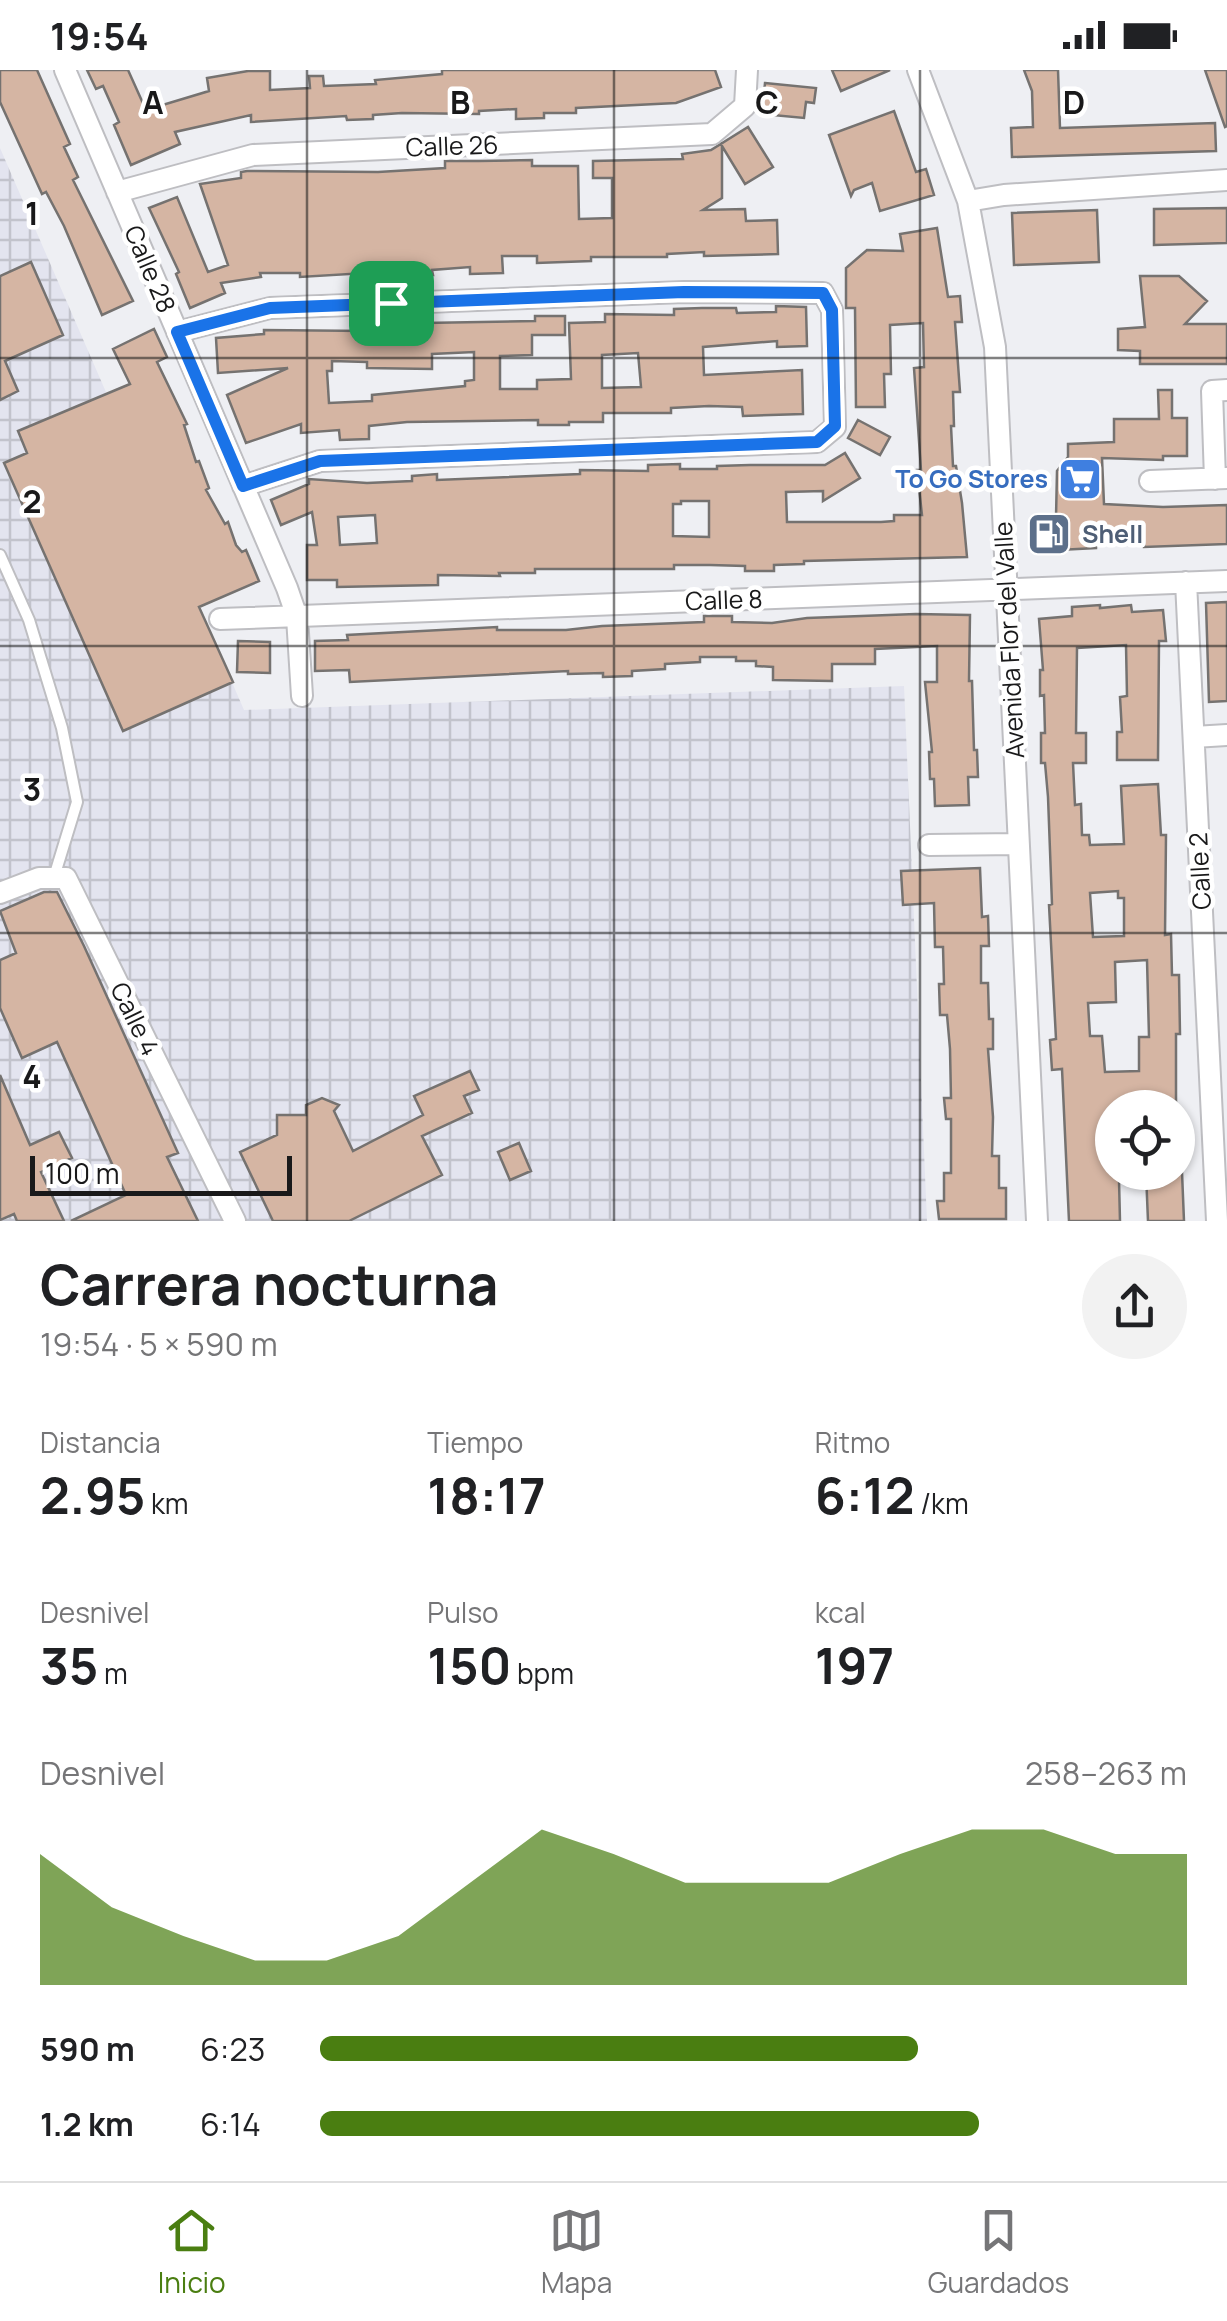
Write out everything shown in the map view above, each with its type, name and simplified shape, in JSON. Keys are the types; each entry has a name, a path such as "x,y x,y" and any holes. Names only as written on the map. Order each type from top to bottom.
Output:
{"street":[{"name":"Calle 28","path":"65,70 297,618 302,696"},
{"name":"Calle 26","path":"117,192 253,154 712,134 745,106 747,70"},
{"name":"Avenida Flor del Valle","path":"918,70 968,201 994,347 1037,1221"},
{"path":"968,201 1004,195 1227,180"},
{"path":"177,332 270,308 684,292 823,293 832,310 835,426 817,442 320,461 243,486"},
{"path":"1150,482 1221,479 1212,392 1227,390"},
{"name":"Calle 8","path":"220,619 1227,581"},
{"name":"Calle 2","path":"1186,582 1218,1221"},
{"path":"1194,737 1227,735"},
{"path":"928,845 1018,844"},
{"path":"0,893 39,878 54,877"},
{"name":"Calle 4","path":"54,877 66,878 235,1221"}],"lane":[{"path":"0,555 34,637 62,728 77,802 54,877"}],"shaded area":[{"path":"0,148 244,710 904,686 927,1221 0,1221"}],"building":[{"path":"0,70 37,70 70,144 64,147 78,177 73,180 133,301 102,315 64,226 46,192 42,194 0,102"},
{"path":"87,70 128,70 146,110 209,91 207,78 248,71 270,71 270,90 310,88 309,76 323,76 324,86 376,84 375,80 442,74 442,70 715,70 721,87 676,103 576,108 576,113 544,113 544,118 516,119 516,109 479,114 402,113 347,120 346,116 251,122 251,115 175,132 180,144 131,165 114,125 119,122 103,86 96,89"},
{"path":"832,70 890,70 841,91"},
{"path":"1024,70 1058,70 1060,128 1215,123 1216,151 1012,157 1011,128 1033,127 1032,91"},
{"path":"1205,70 1227,70 1225,127"},
{"path":"765,83 816,88 814,103 806,102 804,118 762,114"},
{"path":"894,111 916,172 926,169 934,195 880,211 872,183 854,190 851,196 829,135"},
{"path":"748,127 773,167 745,184 722,146 722,198 703,210 745,209 746,221 777,220 778,254 704,256 704,252 537,263 537,256 502,256 503,273 470,274 470,267 399,277 399,271 300,277 300,273 260,273 261,277 221,283 225,293 190,308 176,274 179,272 149,208 177,197 208,272 228,265 200,184 241,178 241,172 247,171 378,172 445,168 445,161 532,160 532,166 578,166 579,219 612,218 612,178 593,178 593,161 683,159 682,154 711,150"},
{"path":"1227,208 1227,243 1154,245 1154,209"},
{"path":"1097,210 1099,262 1014,265 1012,213"},
{"path":"937,228 948,297 960,296 962,322 955,322 960,392 953,392 951,426 967,557 804,561 774,565 774,571 710,565 674,565 674,569 535,569 535,573 499,573 500,576 438,575 438,585 337,587 337,580 307,580 307,545 317,545 312,512 281,525 271,500 309,484 309,479 367,483 412,481 412,476 437,474 437,480 580,474 580,470 648,471 648,465 717,469 825,465 845,453 860,478 823,501 823,491 786,492 787,522 881,522 894,521 894,515 922,515 914,368 924,367 923,323 890,325 891,374 884,374 885,407 856,407 855,308 846,308 846,268 867,250 903,251 900,234","holes":["709,501 709,537 673,536 673,504","375,515 377,543 340,545 338,517"]},
{"path":"31,262 63,335 5,361 18,391 0,400 0,276"},
{"path":"1140,276 1179,276 1207,301 1185,324 1227,324 1227,364 1140,364 1140,351 1118,350 1118,329 1145,327"},
{"path":"776,306 806,307 807,346 777,347 777,341 703,347 704,375 802,370 803,414 743,416 742,407 709,406 671,408 671,413 603,413 603,422 569,425 538,425 538,420 407,422 369,426 369,439 340,440 339,430 301,433 301,424 246,443 227,395 288,368 218,373 216,338 264,334 264,330 366,331 366,324 535,321 535,316 565,316 565,335 532,335 532,355 500,356 500,389 537,389 537,380 571,379 569,323 605,322 605,314 674,315 674,309 776,312","holes":["474,352 474,380 465,381 465,386 372,395 372,401 329,403 327,371 332,371 332,361 367,362 367,368 432,369 432,354","638,353 641,387 602,388 602,355"]},
{"path":"154,329 167,357 157,362 187,424 184,425 196,462 199,461 209,488 206,490 225,524 228,522 236,545 242,552 246,550 259,581 199,607 233,682 123,731 4,463 27,453 18,431 130,384 113,349"},
{"path":"1158,390 1172,390 1172,418 1187,418 1187,456 1163,456 1163,460 1102,458 1104,504 1227,505 1227,544 1144,547 1144,543 1096,543 1096,548 1040,551 1038,518 1056,517 1057,471 1068,457 1068,444 1114,442 1114,419 1159,419"},
{"path":"858,420 890,437 880,455 848,438"},
{"path":"1227,602 1227,701 1209,702 1206,603"},
{"path":"1100,605 1131,605 1132,612 1163,610 1166,641 1159,641 1158,760 1117,760 1117,732 1122,732 1120,697 1127,696 1126,645 1077,648 1076,733 1086,733 1086,763 1073,763 1075,805 1081,804 1082,835 1089,835 1090,845 1124,844 1121,786 1158,784 1161,835 1166,835 1165,935 1171,934 1172,975 1179,975 1176,1090 1095,1090 1095,1190 1119,1190 1120,1221 1069,1221 1062,1069 1052,1070 1050,1040 1056,1039 1048,797 1045,763 1041,763 1041,733 1045,733 1044,695 1040,696 1043,670 1039,619 1072,616 1072,607","holes":["1118,891 1118,898 1124,898 1124,936 1093,937 1090,893","1147,960 1149,1037 1139,1037 1139,1071 1105,1072 1102,1036 1090,1036 1088,1003 1116,1002 1115,962"]},
{"path":"916,614 970,615 969,681 978,777 968,777 969,805 935,806 925,682 937,682 937,646 875,649 875,664 832,664 832,681 773,680 773,667 756,666 756,661 736,661 736,657 700,657 700,662 665,664 665,669 632,671 632,676 603,677 603,673 568,671 350,682 349,670 315,671 315,641 348,640 347,635 497,627 566,630 704,622 704,616 732,616 732,622 772,623"},
{"path":"238,641 270,642 270,673 237,672"},
{"path":"980,868 982,917 988,916 989,946 981,946 981,983 988,983 989,1019 993,1019 993,1049 988,1049 992,1156 999,1156 999,1188 1006,1188 1006,1219 939,1219 937,1201 944,1201 944,1173 951,1173 951,1119 946,1119 944,1098 951,1098 950,1049 947,1015 940,1015 943,947 935,947 934,903 903,905 901,871"},
{"path":"44,892 57,892 84,946 178,1153 167,1157 198,1221 71,1221 126,1195 57,1042 22,1058 0,1008 0,960 16,953 0,911"},
{"path":"470,1071 479,1090 464,1096 472,1113 422,1136 442,1175 349,1221 273,1221 240,1152 277,1135 277,1115 306,1115 306,1105 322,1098 339,1105 334,1111 353,1151 423,1115 414,1096"},
{"path":"0,1075 30,1145 59,1132 72,1158 41,1172 64,1221 17,1221 14,1214 0,1220"},
{"path":"519,1143 531,1171 510,1180 498,1152"},
{"path":"1147,1190 1183,1190 1184,1221 1148,1221"}],"place":[{"name":"To Go Stores","path":"1080,479"},
{"name":"Shell","path":"1049,534"}],"route":[{"path":"684,292 823,293 832,310 835,426 817,442 320,461 243,486 177,332 270,308 391,303 684,292"}]}
